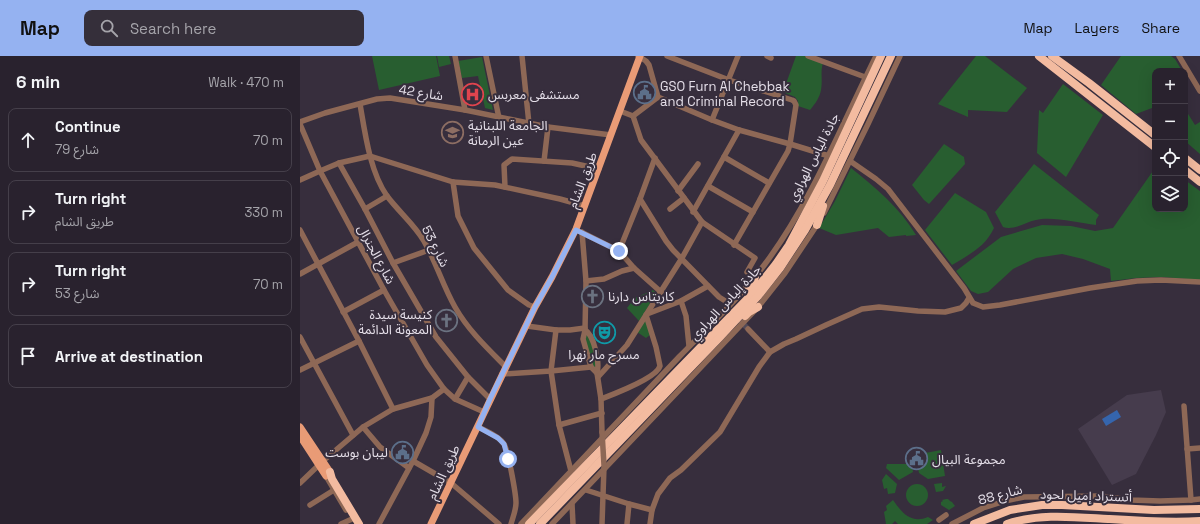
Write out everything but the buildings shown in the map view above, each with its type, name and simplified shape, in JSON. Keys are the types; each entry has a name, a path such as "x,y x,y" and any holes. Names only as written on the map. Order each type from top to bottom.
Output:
{"highway":[{"name":"جادة إلياس الهراوي","path":"540,524 720,337 758,296 780,268 805,230 881,56"},
{"path":"1033,56 1059,76 1088,94"},
{"path":"1039,56 1152,144"},
{"path":"1052,56 1152,132"},
{"path":"1061,56 1089,83"},
{"name":"جادة إلياس الهراوي","path":"529,524 754,292 776,264 826,183 890,57"},
{"path":"1188,160 1200,170"},
{"path":"1188,172 1200,182"},
{"path":"798,214 802,211 817,188 826,183 828,195 820,213 817,225"},
{"path":"722,324 727,315 752,286 755,276"},
{"path":"720,337 731,330 749,312 758,307"},
{"path":"328,474 334,488 355,523"},
{"name":"أتستراد إميل لحود","path":"974,524 1010,510 1042,505 1154,510 1200,509"},
{"name":"أتستراد إميل لحود","path":"1007,524 1045,517 1154,522 1200,521"}],"main road":[{"name":"طريق الشام","path":"431,524 535,307 579,231 585,206 639,57"},
{"path":"300,426 328,474"},
{"path":"300,436 321,463"}],"street":[{"path":"455,56 465,110"},
{"path":"486,56 499,118"},
{"path":"522,56 529,124"},
{"path":"667,56 729,80 795,102 796,105 790,144 784,158 734,245"},
{"path":"712,120 738,56"},
{"path":"808,56 865,78"},
{"name":"جادة الياس الهراوي","path":"765,264 790,228 829,156 876,56"},
{"path":"900,56 850,161 888,189 964,288 973,303 978,306 989,307 1090,288 1137,281 1161,280 1200,282"},
{"path":"1179,56 1200,91"},
{"path":"639,57 646,61 649,65 658,97"},
{"path":"632,116 658,97"},
{"path":"658,97 739,130 829,156"},
{"name":"شارع 42","path":"300,123 360,104 383,98 390,98 465,110 529,124 612,135"},
{"name":"شارع 53","path":"360,104 370,156 378,180 387,196 416,229 429,250 455,307 471,332 504,371"},
{"path":"620,111 632,116 641,140 693,212 702,222 755,258 747,272"},
{"name":"شارع الجنرال","path":"300,123 320,171 384,290 427,365 444,389 455,399 484,412"},
{"path":"544,161 548,127"},
{"path":"693,212 739,130"},
{"path":"300,180 339,163 370,156 452,182 495,185 585,206"},
{"path":"724,157 769,183"},
{"path":"619,251 640,199 654,158"},
{"path":"505,187 504,165 509,160 514,159 572,164 599,169"},
{"name":"جادة إلياس الهراوي","path":"552,524 586,490 604,467 758,307 786,273 817,225 850,161"},
{"path":"339,163 365,209 392,263 436,338 468,377 490,399"},
{"path":"678,191 698,164"},
{"path":"452,182 458,216 474,248 508,290 529,305 535,307"},
{"path":"708,186 753,212"},
{"path":"365,209 387,196"},
{"path":"670,209 684,198"},
{"path":"640,199 666,241 728,305"},
{"path":"598,375 614,361 627,346 682,258 702,222"},
{"path":"300,230 393,409"},
{"path":"579,231 619,251 634,268 661,292"},
{"path":"579,231 586,281 585,329 583,339 591,366 598,375"},
{"path":"300,274 358,242"},
{"path":"392,263 429,250"},
{"name":"جادة إلياس الهراوي","path":"521,524 765,264"},
{"path":"586,281 604,279 622,271 634,268"},
{"path":"646,315 681,301 708,286"},
{"path":"343,312 384,290"},
{"path":"650,524 652,510 658,494 670,478 681,470 720,432 759,367 770,352 784,344 862,309 879,307 918,312 945,312 961,308 969,298"},
{"path":"681,301 686,316 689,346"},
{"path":"601,399 650,377 659,369 660,366 656,347 646,315"},
{"path":"526,326 556,330 585,329"},
{"path":"585,329 593,343 599,364 598,375 602,413 604,467 602,524"},
{"path":"748,329 770,352"},
{"path":"556,330 551,371 559,424 571,471"},
{"path":"300,337 353,435"},
{"path":"300,370 359,341"},
{"path":"504,371 551,371 591,366"},
{"path":"455,399 468,377"},
{"path":"300,483 363,427 393,409 432,398 444,389"},
{"path":"379,524 413,461 426,433 431,417 432,398"},
{"path":"1184,406 1191,500"},
{"path":"559,424 602,413"},
{"path":"363,427 380,447 408,468"},
{"path":"478,427 498,438 504,444 516,503 511,524"},
{"path":"1187,449 1200,448"},
{"path":"413,461 451,483 499,524"},
{"path":"328,474 363,524"},
{"path":"310,505 334,488"},
{"path":"586,490 652,510"},
{"name":"شارع 88","path":"952,524 983,508 1024,497 1100,496 1131,500 1160,501 1200,499"},
{"path":"572,504 573,524"},
{"path":"627,524 629,504"},
{"path":"939,520 946,515"},
{"path":"341,524 355,523"}],"shaded area":[{"path":"1161,390 1166,412 1136,474 1112,485 1078,429 1127,395"}],"green space":[{"path":"372,56 436,56 440,76 379,90"},
{"path":"437,56 449,56 451,64 439,67"},
{"path":"796,56 805,56 823,63 820,93 810,110 798,106 798,101 795,97 783,92"},
{"path":"976,56 985,56 1027,88 1007,112 968,110 968,117 938,104"},
{"path":"1121,56 1171,56 1175,59 1180,68 1152,68 1152,108 1136,114 1101,85"},
{"path":"482,57 493,110 485,108 478,76 462,78 458,61"},
{"path":"1063,84 1103,115 1066,177 1037,153 1039,110 1043,113"},
{"path":"1188,114 1195,125 1200,122 1200,154 1188,144"},
{"path":"944,144 964,157 965,164 929,204 912,185"},
{"path":"1034,164 1099,215 1096,220 1096,225 1065,220 1042,219 1011,228 1003,227 995,212"},
{"path":"851,168 878,190 895,207 916,235 889,237 878,228 836,235 819,228 835,201"},
{"path":"1152,172 1152,212 1188,212 1188,182 1200,191 1200,280 1162,277 1111,281 1110,269 1083,259 1062,254 1036,258 1013,269 988,292 978,294 971,291 956,271 1001,237 1042,225 1071,226 1095,231 1113,228"},
{"path":"955,193 986,212 994,228 982,245 952,265 925,230"},
{"path":"653,290 656,293 655,296 639,321 627,308 635,298"},
{"path":"646,316 650,335 646,338 637,332"},
{"path":"588,332 599,364 593,369 583,339"},
{"path":"941,450 945,476 928,479 919,473 917,464 922,462 920,454"},
{"path":"887,464 907,464 908,467 912,466 913,472 899,480 886,468"},
{"path":"886,474 897,484 895,493 888,494 887,488 884,489 882,480"},
{"path":"942,483 942,487 946,486 943,491 936,492 934,484"},
{"path":"917,484 925,487 928,495 925,503 917,506 909,503 906,495 909,487"},
{"path":"946,499 952,502 955,506 949,510 941,505 942,500"},
{"path":"893,500 904,513 912,518 922,519 928,517 933,520 927,524 898,524 895,521 892,524 886,524 884,512 887,510 886,506"}],"water":[{"path":"1117,410 1121,417 1106,426 1102,419"}],"tunnel":[{"path":"726,305 748,329"}],"place":[{"name":"GSO Furn Al Chebbak and Criminal Record","path":"644,93"},
{"name":"مستشفى معربس","path":"472,94"},
{"name":"الجامعة اللبنانية عين الرمانة","path":"452,132"},
{"name":"كاريتاس دارنا","path":"593,296"},
{"name":"كنيسة سيدة المعونة الدائمة","path":"447,321"},
{"name":"مسرح مار نهرا","path":"604,332"},
{"name":"ليبان بوست","path":"403,452"},
{"name":"مجموعة البيال","path":"917,459"}],"route":[{"path":"508,459 504,444 498,438 478,427 535,307 576,230 619,251"}]}
